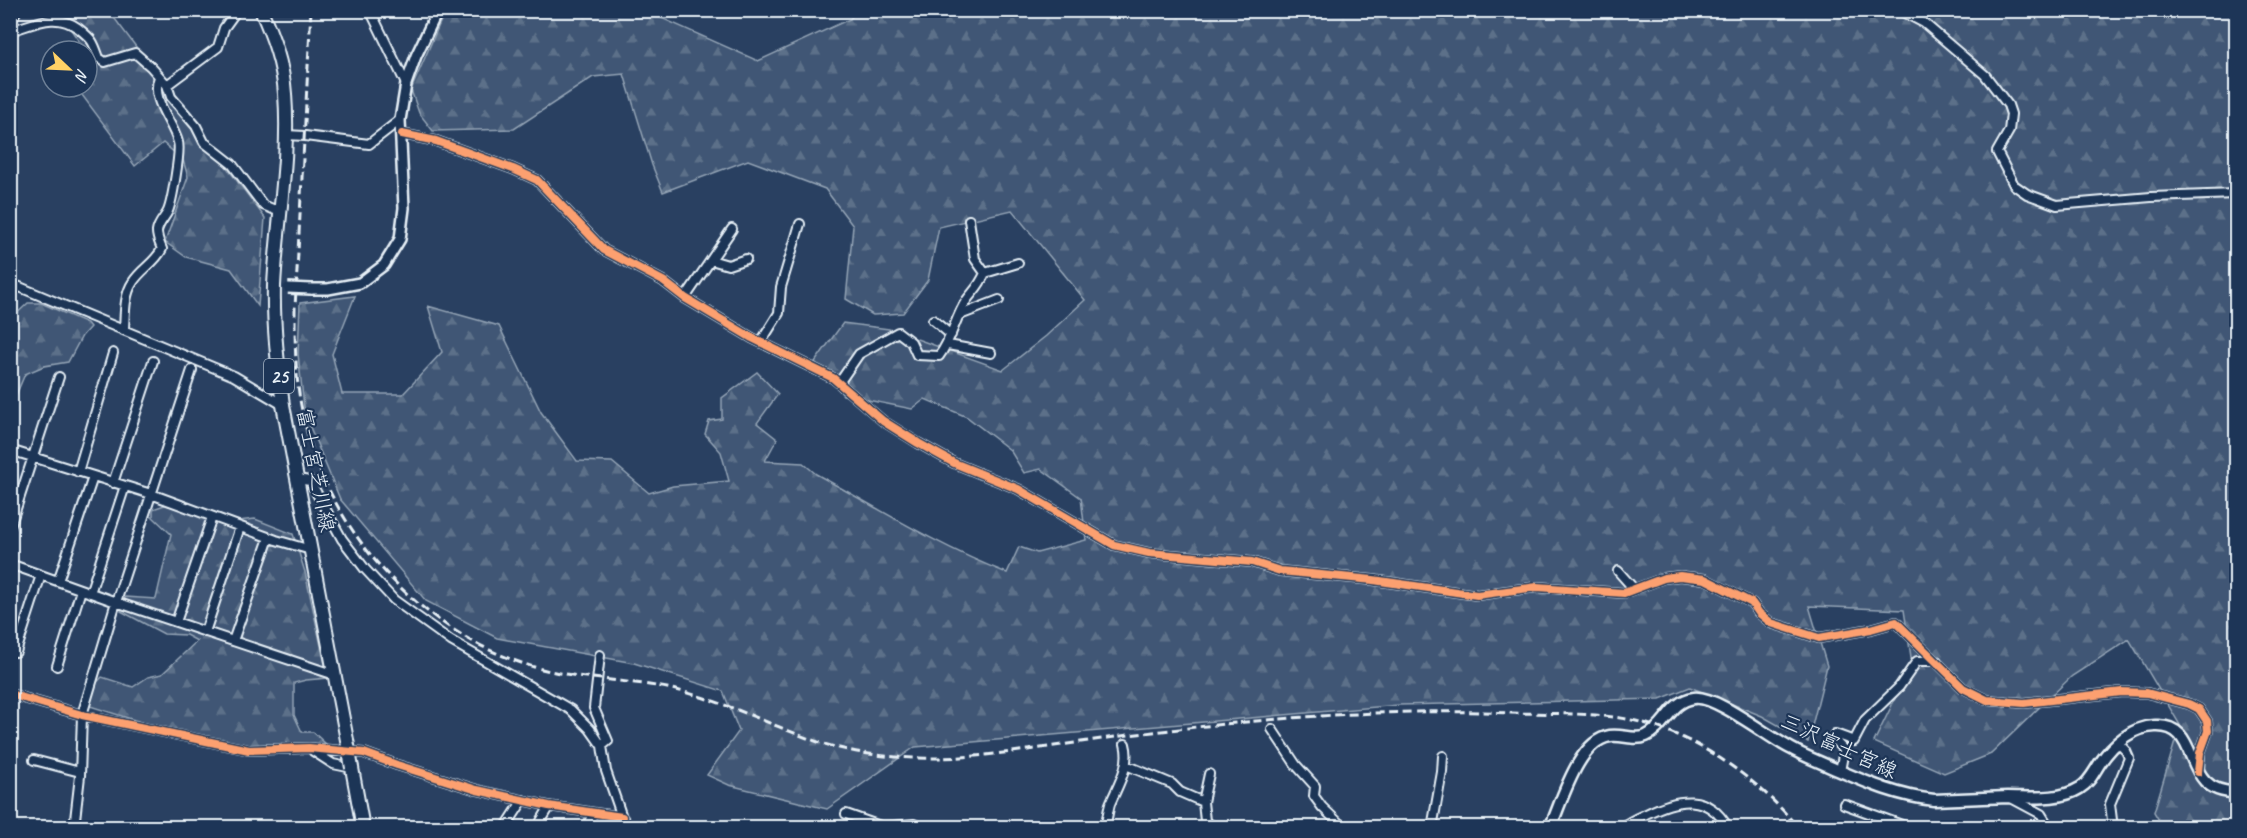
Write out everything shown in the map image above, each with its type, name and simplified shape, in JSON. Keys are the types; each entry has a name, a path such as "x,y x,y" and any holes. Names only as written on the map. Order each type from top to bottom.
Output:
{"main road":[{"name":"富士宮芝川線","path":"261,10 274,40 285,93 286,135 274,287 276,354 283,405 363,828"},
{"name":"三沢富士宮線","path":"1550,828 1578,763 1589,747 1611,736 1642,738 1649,735 1683,700 1697,697 1714,702 1791,749 1877,788 1917,798 1934,800 2052,797 2082,787 2118,743 2133,731 2154,726 2167,726 2177,732 2186,743 2203,780 2222,791 2236,792"}],"street":[{"path":"10,22 17,10"},
{"path":"167,85 218,47 224,28 237,10"},
{"path":"370,10 406,84"},
{"path":"274,287 328,289 360,283 384,265 399,239 404,208 400,120 406,84 416,56 438,10"},
{"path":"1899,10 1924,23 1985,75 2008,105 2011,114 2008,131 1997,152 2014,185 2027,194 2058,205 2151,197 2236,194"},
{"path":"10,31 62,19 93,40 99,58 105,62 135,53 167,85 171,97 196,126 204,142 232,164 263,205 280,212"},
{"path":"124,329 126,297 133,282 158,258 162,249 157,235 159,226 169,210 180,154 178,142 155,87 159,77"},
{"path":"286,135 369,144 400,120"},
{"path":"402,134 436,141 537,180 604,250 663,281 685,298 760,342 833,378 883,421 918,443 954,463 1018,489 1121,547 1149,553 1252,562 1280,571 1373,580 1477,595 1537,587 1624,593 1664,578 1680,576 1705,579 1752,603 1759,613 1771,623 1819,638 1896,622 1963,688 1987,700 2024,703 2122,692 2147,693 2189,704 2199,710 2207,721 2208,731 2200,753 2199,772"},
{"path":"969,220 975,259 984,273"},
{"path":"760,342 779,313 783,280 800,224"},
{"path":"685,298 732,229"},
{"path":"711,260 728,265 746,259"},
{"path":"984,273 1018,263"},
{"path":"839,383 859,354 898,332 911,342 917,355 939,356 948,345 966,301 979,287 984,273"},
{"path":"10,283 234,376 283,405"},
{"path":"960,315 999,300"},
{"path":"933,320 951,335"},
{"path":"948,345 991,353"},
{"path":"78,472 113,353"},
{"path":"113,483 153,361"},
{"path":"74,828 80,772 82,715 116,602 192,370"},
{"path":"10,527 59,376"},
{"path":"10,450 151,494 268,538 311,550"},
{"path":"58,581 93,477"},
{"path":"297,479 310,481 342,539 365,569 394,600 451,641 571,710 590,729 602,746 606,771 622,817 630,828"},
{"path":"90,593 125,486"},
{"path":"176,622 212,517"},
{"path":"205,632 240,527"},
{"path":"233,641 268,538"},
{"path":"10,564 335,675"},
{"path":"1618,571 1634,589"},
{"path":"15,652 41,575"},
{"path":"57,666 81,590"},
{"path":"600,655 594,708 608,741 602,746"},
{"path":"1840,771 1844,750 1834,740 1835,734 1854,741 1865,720 1899,687 1917,661 1937,661"},
{"path":"10,694 82,715 249,750 309,748 364,753 477,790 550,806 622,817"},
{"path":"1272,729 1296,765 1315,786 1314,796 1322,807 1344,828"},
{"path":"2113,828 2110,804 2129,758 2118,743"},
{"path":"1105,828 1109,807 1126,765 1128,754 1125,744"},
{"path":"309,748 333,764 352,768"},
{"path":"1432,828 1443,756"},
{"path":"34,760 80,772"},
{"path":"1126,765 1172,784 1179,792 1203,802"},
{"path":"1209,774 1203,802 1205,821 1216,828"},
{"path":"2010,797 2042,814 2046,822 2043,828"},
{"path":"505,828 523,800"},
{"path":"1621,828 1654,810 1674,802 1688,800 1720,813 1728,828"},
{"path":"1844,804 1910,828"},
{"path":"541,821 550,806"},
{"path":"586,828 594,813"},
{"path":"846,814 883,827 914,824 922,828"}],"green space":[{"path":"858,10 2236,11 2236,827 2163,827 2154,812 2180,725 2129,639 2072,676 1991,754 1944,773 1874,742 1912,664 1904,610 1809,606 1827,666 1808,742 1762,716 1690,687 1660,699 1399,705 915,747 827,809 729,785 707,775 739,731 723,691 634,663 497,638 426,601 340,499 305,415 298,354 300,303 355,296 332,354 342,394 403,394 442,352 428,306 499,326 541,412 577,461 612,462 649,493 673,486 729,481 721,452 705,434 709,421 722,419 722,398 757,372 778,394 757,423 777,439 765,461 803,463 816,474 910,527 1007,573 1019,547 1037,553 1086,540 1081,498 1041,469 1024,473 1010,450 967,417 925,399 912,409 843,395 815,362 843,323 889,329 1003,370 1046,336 1085,300 1012,210 939,227 928,280 903,313 873,315 846,299 853,226 825,189 748,160 663,192 652,165 624,74 593,77 514,129 433,131 419,113 411,90 445,11 651,11 650,13 758,61 850,19"},
{"path":"58,11 109,11 265,218 258,306 231,269 186,257 165,242 188,177 183,160 163,143 135,166 85,99 99,99 99,39 77,39"},
{"path":"28,303 41,303 87,323 90,327 82,336 68,362 44,366 25,374 11,407 11,319"},
{"path":"173,502 221,523 255,519 293,534 305,572 328,678 294,683 294,715 302,732 313,732 326,744 285,752 230,750 90,706 90,690 102,677 133,687 148,677 162,674 197,641 186,635 164,634 121,611 125,597 156,599 171,534 153,517 153,509"}],"railway":[{"path":"311,10 295,308 295,348 300,402 315,457 333,498 357,537 385,572 418,603 454,630 493,651 534,667 553,672 684,692 830,746 902,757 972,756 1191,728 1373,713 1574,714 1621,718 1682,737 1725,762 1765,793 1798,828"}],"cycle path":[{"path":"402,134 436,141 537,180 604,250 663,281 685,298 752,338 833,378 883,421 918,443 954,463 1018,489 1114,545 1149,553 1252,562 1280,571 1373,580 1477,595 1537,587 1624,593 1664,578 1680,576 1705,579 1752,603 1759,613 1771,623 1819,638 1896,622 1963,688 1987,700 2024,703 2122,692 2147,693 2189,704 2199,709 2207,721 2208,731 2200,753 2198,772"},
{"path":"10,694 82,715 249,750 309,748 364,753 477,790 549,806 622,817"}]}
